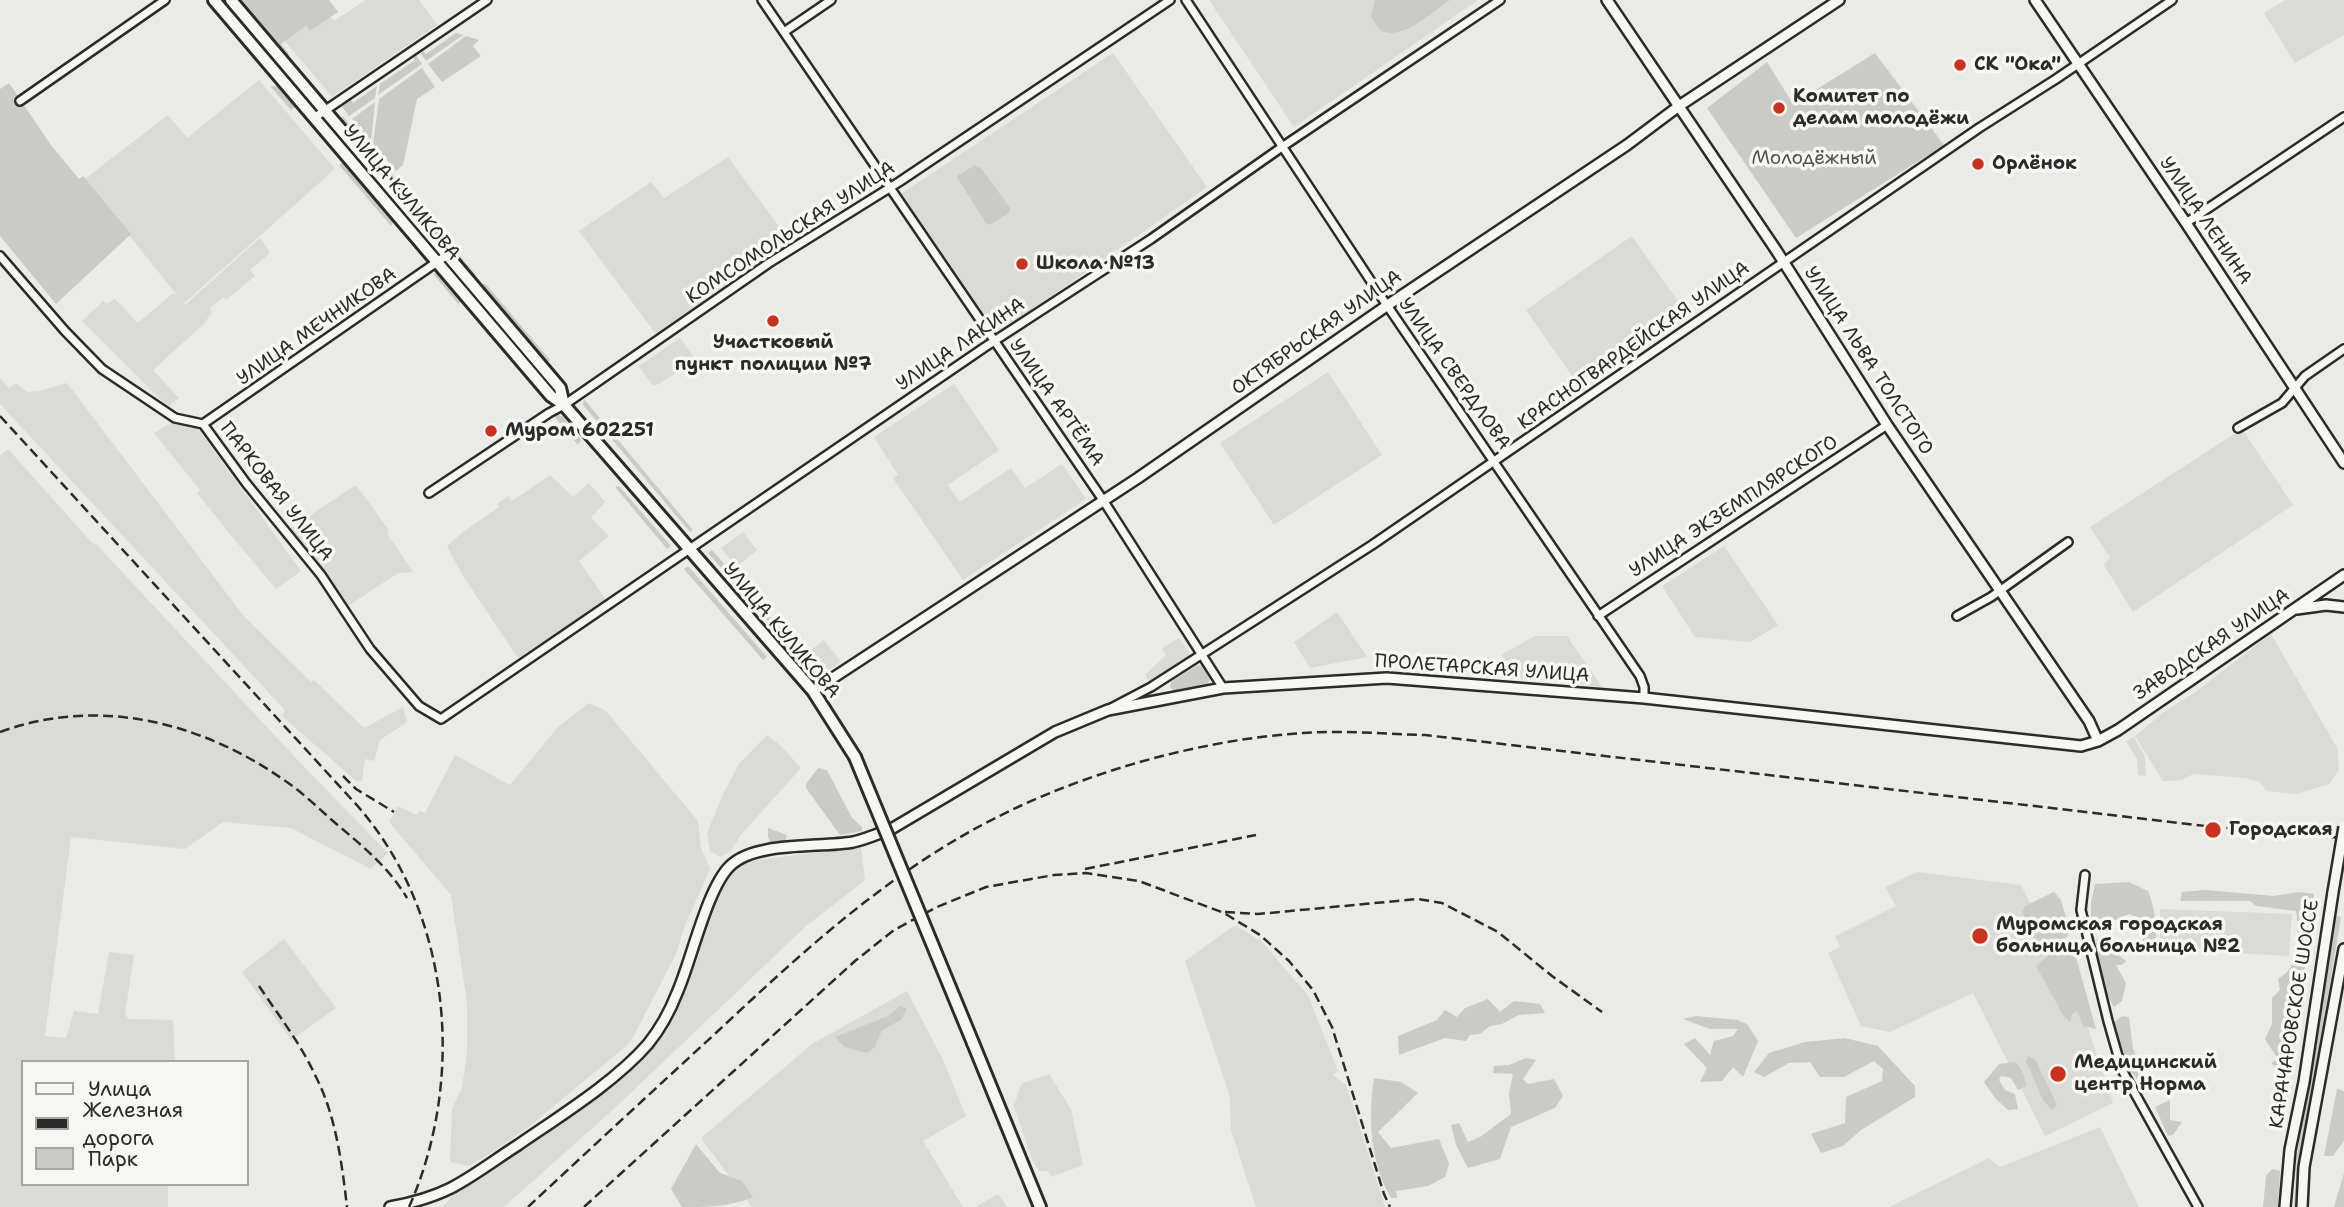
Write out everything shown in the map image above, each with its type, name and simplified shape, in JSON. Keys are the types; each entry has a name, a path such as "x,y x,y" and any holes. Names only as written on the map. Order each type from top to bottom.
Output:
{"main road":[{"name":"УЛИЦА КУЛИКОВА","path":"214,0 447,255 560,388 564,405"},
{"name":"УЛИЦА КУЛИКОВА","path":"231,0 437,262 551,396 564,405 813,691 855,757 1040,1207"}],"street":[{"path":"20,101 164,0"},
{"path":"319,115 487,0"},
{"name":"УЛИЦА АРТЁМА","path":"762,0 1103,500 1223,688"},
{"path":"784,32 831,0"},
{"name":"КОМСОМОЛЬСКАЯ УЛИЦА","path":"429,493 564,405 769,263 890,187 1170,0"},
{"name":"УЛИЦА СВЕРДЛОВА","path":"1186,0 1387,305 1640,676 1644,698"},
{"name":"УЛИЦА ЛАКИНА","path":"441,719 994,341 1151,239 1500,0"},
{"name":"УЛИЦА ЛЬВА ТОЛСТОГО","path":"1607,0 1783,262 1887,425 2089,721 2098,741"},
{"name":"ОКТЯБРЬСКАЯ УЛИЦА","path":"813,691 1103,500 1387,305 1627,145 1679,106 1839,0"},
{"name":"УЛИЦА ЛЕНИНА","path":"2035,0 2344,463"},
{"name":"КРАСНОГВАРДЕЙСКАЯ УЛИЦА","path":"1108,710 1202,656 1362,552 1979,128 2172,0"},
{"path":"2186,223 2344,117"},
{"name":"УЛИЦА МЕЧНИКОВА","path":"203,424 447,255"},
{"name":"ПАРКОВАЯ УЛИЦА","path":"0,256 102,369 175,418 203,424 246,483 321,575 370,649 419,706 441,719"},
{"path":"2238,428 2282,403 2305,376 2344,349"},
{"name":"УЛИЦА ЭКЗЕМПЛЯРСКОГО","path":"1598,615 1887,425"},
{"path":"1957,616 2068,542"},
{"name":"ЗАВОДСКАЯ УЛИЦА","path":"2098,741 2344,575"},
{"path":"2295,610 2326,605 2344,607"},
{"name":"ПРОЛЕТАРСКАЯ УЛИЦА","path":"390,1207 427,1198 452,1187 570,1109 641,1051 664,1020 678,992 717,886 730,866 738,860 750,854 767,851 854,842 893,828 1055,732 1108,710 1223,688 1387,678 1644,698 2074,746 2098,741"},
{"name":"КАРАЧАРОВСКОЕ ШОССЕ","path":"2285,1207 2290,1150 2304,1082 2344,827"},
{"path":"2085,875 2081,910 2122,1070 2198,1207"},
{"name":"КАРАЧАРОВСКОЕ ШОССЕ","path":"2302,1207 2304,1167 2344,949"}],"shaded area":[{"path":"366,0 419,0 437,25 332,97 285,41 306,26 310,31 330,17 335,20"},
{"path":"1209,0 1478,0 1294,127"},
{"path":"2285,0 2344,0 2344,35 2295,63 2264,13"},
{"name":"Школа №13","path":"1113,53 1207,187 996,335 901,194"},
{"path":"259,80 335,169 183,304 260,238 270,253 250,270 255,276 226,300 224,297 210,308 212,313 206,322 153,370 179,398 168,407 82,321 103,301 106,304 115,299 138,323 173,293 180,299 133,240 81,182 168,115 187,138"},
{"path":"728,157 791,243 656,334 579,231 651,182 664,198"},
{"path":"1632,236 1685,311 1579,386 1526,310"},
{"path":"680,338 696,360 653,386 639,366"},
{"path":"1328,372 1382,455 1274,525 1220,443"},
{"path":"0,378 9,388 16,383 27,392 67,383 243,615 311,682 314,680 364,728 403,707 407,722 380,740 374,761 365,759 362,781 356,781 282,716 285,710 0,404"},
{"path":"954,384 999,450 948,485 960,502 1011,468 1025,488 1062,464 1086,499 963,580 893,478 898,475 874,437"},
{"path":"171,423 196,426 301,571 276,589 197,493 200,490 154,433"},
{"path":"2242,429 2293,505 2133,612 2104,565 2110,558 2090,527"},
{"path":"8,449 93,544 95,543 388,853 371,869 291,828 223,822 185,849 71,837 45,1036 66,1038 74,1011 98,1014 109,952 134,955 125,1015 129,1019 173,1020 175,1060 21,1060 21,1186 168,1186 168,1207 0,1207 0,456"},
{"path":"550,475 573,497 589,483 605,502 591,518 609,536 579,561 606,600 518,658 463,576 447,546 499,507 497,504 508,496 512,501"},
{"path":"356,485 388,529 388,535 413,572 398,573 348,606 289,529"},
{"path":"743,532 757,550 736,567 721,548"},
{"path":"1724,546 1778,625 1750,642 1695,637 1662,586"},
{"path":"1337,612 1367,657 1310,668 1294,642"},
{"path":"2271,634 2337,748 2339,770 2329,784 2296,794 2266,791 2260,782 2246,778 2193,774 2182,780 2163,781 2135,736"},
{"path":"1535,636 1567,636 1602,687 1515,677 1501,655"},
{"path":"1179,638 1191,656 1150,683 1145,675 1166,655 1162,648"},
{"path":"824,640 841,662 829,670 823,667 810,651"},
{"path":"589,703 606,711 698,821 701,848 710,869 684,928 676,954 630,1043 531,1125 494,1151 469,1166 450,1162 452,1109 462,1088 467,1053 467,1003 451,895 389,822 398,806 417,815 419,811 425,813 455,755 510,785 558,727"},
{"path":"767,735 801,768 740,836 731,851 720,857 710,851 707,833 739,764"},
{"path":"2134,737 2145,757 2146,776 2138,775 2137,759 2126,741"},
{"path":"861,847 865,880 805,927 616,1107 504,1207 442,1207 463,1185 592,1100 621,1077 648,1050 661,1034 687,982 710,915 730,872 748,861"},
{"path":"1917,872 2021,885 2079,1001 2113,1103 2045,1136 1973,993 1890,1032 1861,1026 1828,953 1840,947 1835,936 1896,906 1885,887"},
{"path":"2160,909 2292,914 2289,956 2181,950 2160,941"},
{"path":"1235,925 1261,941 1308,995 1338,1071 1333,1075 1346,1085 1385,1207 1256,1207 1231,1130 1230,1097 1185,961"},
{"path":"284,939 336,1008 291,1040 242,972"},
{"path":"907,991 943,1060 966,1116 923,1141 963,1207 752,1207 701,1138 812,1044"},
{"path":"1049,1074 1071,1109 1083,1165 1051,1177 1048,1171 1039,1171 1031,1157 1014,1106 1021,1084"},
{"path":"2100,1127 2139,1207 1889,1207 1989,1158 2000,1167"},
{"path":"998,1194 1007,1207 975,1207"}],"green space":[{"path":"219,0 226,0 307,97 303,100"},
{"path":"239,0 329,0 338,12 310,31 306,26 281,44 289,54 285,56"},
{"path":"1375,0 1450,0 1407,29 1389,33 1381,30 1371,16"},
{"path":"456,33 463,35 426,61 421,54 422,50 426,54"},
{"path":"466,36 479,40 473,46 481,56 442,82 428,64"},
{"name":"Молодёжный","path":"1875,53 1944,145 1796,238 1707,108 1767,62 1793,104"},
{"path":"416,55 422,64 378,95 380,84 415,60 412,56"},
{"path":"422,68 435,87 417,99 403,165 396,171 373,144 379,99"},
{"path":"9,83 51,145 79,179 83,176 131,234 56,304 0,236 0,89"},
{"path":"270,86 278,86 296,106 291,110"},
{"path":"377,86 375,98 349,116 342,107 350,99 353,103"},
{"path":"375,102 371,141 352,119"},
{"path":"343,116 476,275 473,278 340,119"},
{"path":"332,125 439,251 436,254 329,127"},
{"path":"343,162 394,220 391,226 339,165"},
{"path":"975,165 981,168 1010,208 1010,212 990,225 986,223 957,176"},
{"path":"449,265 557,392 554,395 446,268"},
{"path":"433,274 440,274 461,299 459,305"},
{"path":"485,283 550,360 547,363 481,287"},
{"path":"584,399 693,530 690,532 583,405"},
{"path":"557,414 563,417 581,440 578,445 554,416"},
{"path":"619,486 671,546 667,549 615,487"},
{"path":"712,550 798,648 794,651 708,553"},
{"path":"688,566 767,657 763,660 684,569"},
{"path":"1203,665 1210,680 1207,685 1174,691 1170,687 1171,682 1196,666"},
{"path":"818,768 827,770 852,818 862,827 862,831 840,835 806,788"},
{"path":"768,828 787,835 785,842 771,843"},
{"path":"2129,882 2148,891 2154,911 2155,946 2143,950 2143,920 2129,914 2113,921 2102,930 2091,924 2095,884"},
{"path":"2206,890 2273,896 2299,892 2314,894 2312,928 2287,1073 2283,1074 2271,1063 2278,1059 2265,1039 2272,1024 2272,998 2280,990 2278,979 2289,969 2297,947 2296,911 2256,906 2250,901 2180,901 2182,892"},
{"path":"2054,892 2061,900 2070,932 2067,937 2044,949 2035,939 2022,912 2025,906"},
{"path":"2336,916 2341,917 2301,1157 2298,1207 2294,1207 2297,1156"},
{"path":"2097,938 2126,961 2122,965 2116,965 2126,983 2122,1001 2114,1007 2099,974"},
{"path":"2072,943 2096,1029 2083,1026 2077,1011 2072,1014 2070,1022 2063,1015 2036,966 2058,948"},
{"path":"1488,999 1500,1012 1514,1001 1540,1004 1545,1013 1519,1015 1502,1024 1490,1026 1480,1034 1470,1035 1466,1041 1445,1038 1399,1055 1398,1036 1437,1020 1445,1010 1457,1017 1465,1008"},
{"path":"900,1006 907,1009 901,1020 882,1030 875,1047 867,1053 845,1047 835,1037 888,1016"},
{"path":"1696,1016 1737,1020 1747,1024 1758,1041 1743,1077 1733,1067 1722,1081 1700,1082 1707,1068 1684,1044 1695,1038 1710,1055 1714,1041 1733,1036 1738,1029 1710,1029 1683,1019"},
{"path":"2122,1016 2129,1017 2133,1049 2152,1087 2150,1091 2131,1072 2113,1023"},
{"path":"1845,1038 1878,1046 1915,1086 1915,1097 1861,1130 1843,1146 1821,1153 1811,1134 1845,1123 1846,1097 1882,1081 1883,1069 1874,1061 1844,1077 1820,1077 1810,1062 1789,1063 1764,1077 1754,1072 1769,1053 1805,1042"},
{"path":"2028,1056 2035,1059 2057,1105 2052,1110 2043,1100 2026,1062"},
{"path":"1526,1058 1536,1060 1523,1079 1528,1084 1554,1079 1563,1096 1555,1108 1511,1127 1500,1159 1468,1168 1456,1145 1451,1125 1459,1123 1468,1142 1480,1137 1511,1114 1509,1093 1513,1074 1493,1073 1494,1066 1509,1065"},
{"path":"2016,1062 2024,1075 2026,1086 2018,1090 2011,1078 2001,1076 1999,1080 2005,1090 2015,1094 2018,1109 2008,1110 1984,1082 1999,1064"},
{"path":"1374,1078 1401,1082 1418,1093 1378,1132 1391,1148 1439,1139 1449,1164 1445,1177 1428,1186 1396,1191 1397,1198 1391,1198 1384,1184 1372,1140"},
{"path":"2337,1089 2344,1091 2344,1141 2333,1156 2324,1156"},
{"path":"2170,1100 2170,1120 2182,1122 2173,1135 2168,1136 2155,1107"},
{"path":"696,1144 720,1173 742,1181 753,1197 727,1205 682,1207 671,1189"},
{"path":"2272,1169 2280,1171 2278,1207 2263,1207 2266,1176"},
{"path":"2344,1173 2344,1207 2334,1207"}],"railway":[{"path":"0,416 354,802 387,845 412,892 429,943 440,996 443,1050 439,1104 427,1157 409,1207"},
{"path":"0,732 37,721 74,716 111,716 184,730 218,743 252,760 303,795 373,856 407,898"},
{"path":"528,1207 778,976 838,923 903,874 971,831 1048,794 1132,764 1218,744 1318,732 1425,735 2214,827 2344,838"},
{"path":"343,776 356,789 394,812"},
{"path":"1085,869 1256,835"},
{"path":"584,1207 855,961 894,930 937,907 986,887 1054,875 1086,873 1139,881 1224,913 1260,935 1289,961 1313,990 1332,1027 1390,1207"},
{"path":"1225,912 1258,914 1418,899 1442,903 1498,932 1602,1012"},
{"path":"259,986 304,1053 323,1092 337,1140 347,1207"}],"place":[{"name":"СК \"Ока\"","path":"1960,65"},
{"name":"Комитет по делам молодёжи","path":"1779,108"},
{"name":"Орлёнок","path":"1978,164"},
{"name":"Школа №13","path":"1022,264"},
{"name":"Участковый пункт полиции №7","path":"773,321"},
{"name":"Муром 602251","path":"491,431"},
{"name":"Городская","path":"2213,830"},
{"name":"Муромская городская больница больница №2","path":"1980,936"},
{"name":"Медицинский центр Норма","path":"2058,1074"}]}
